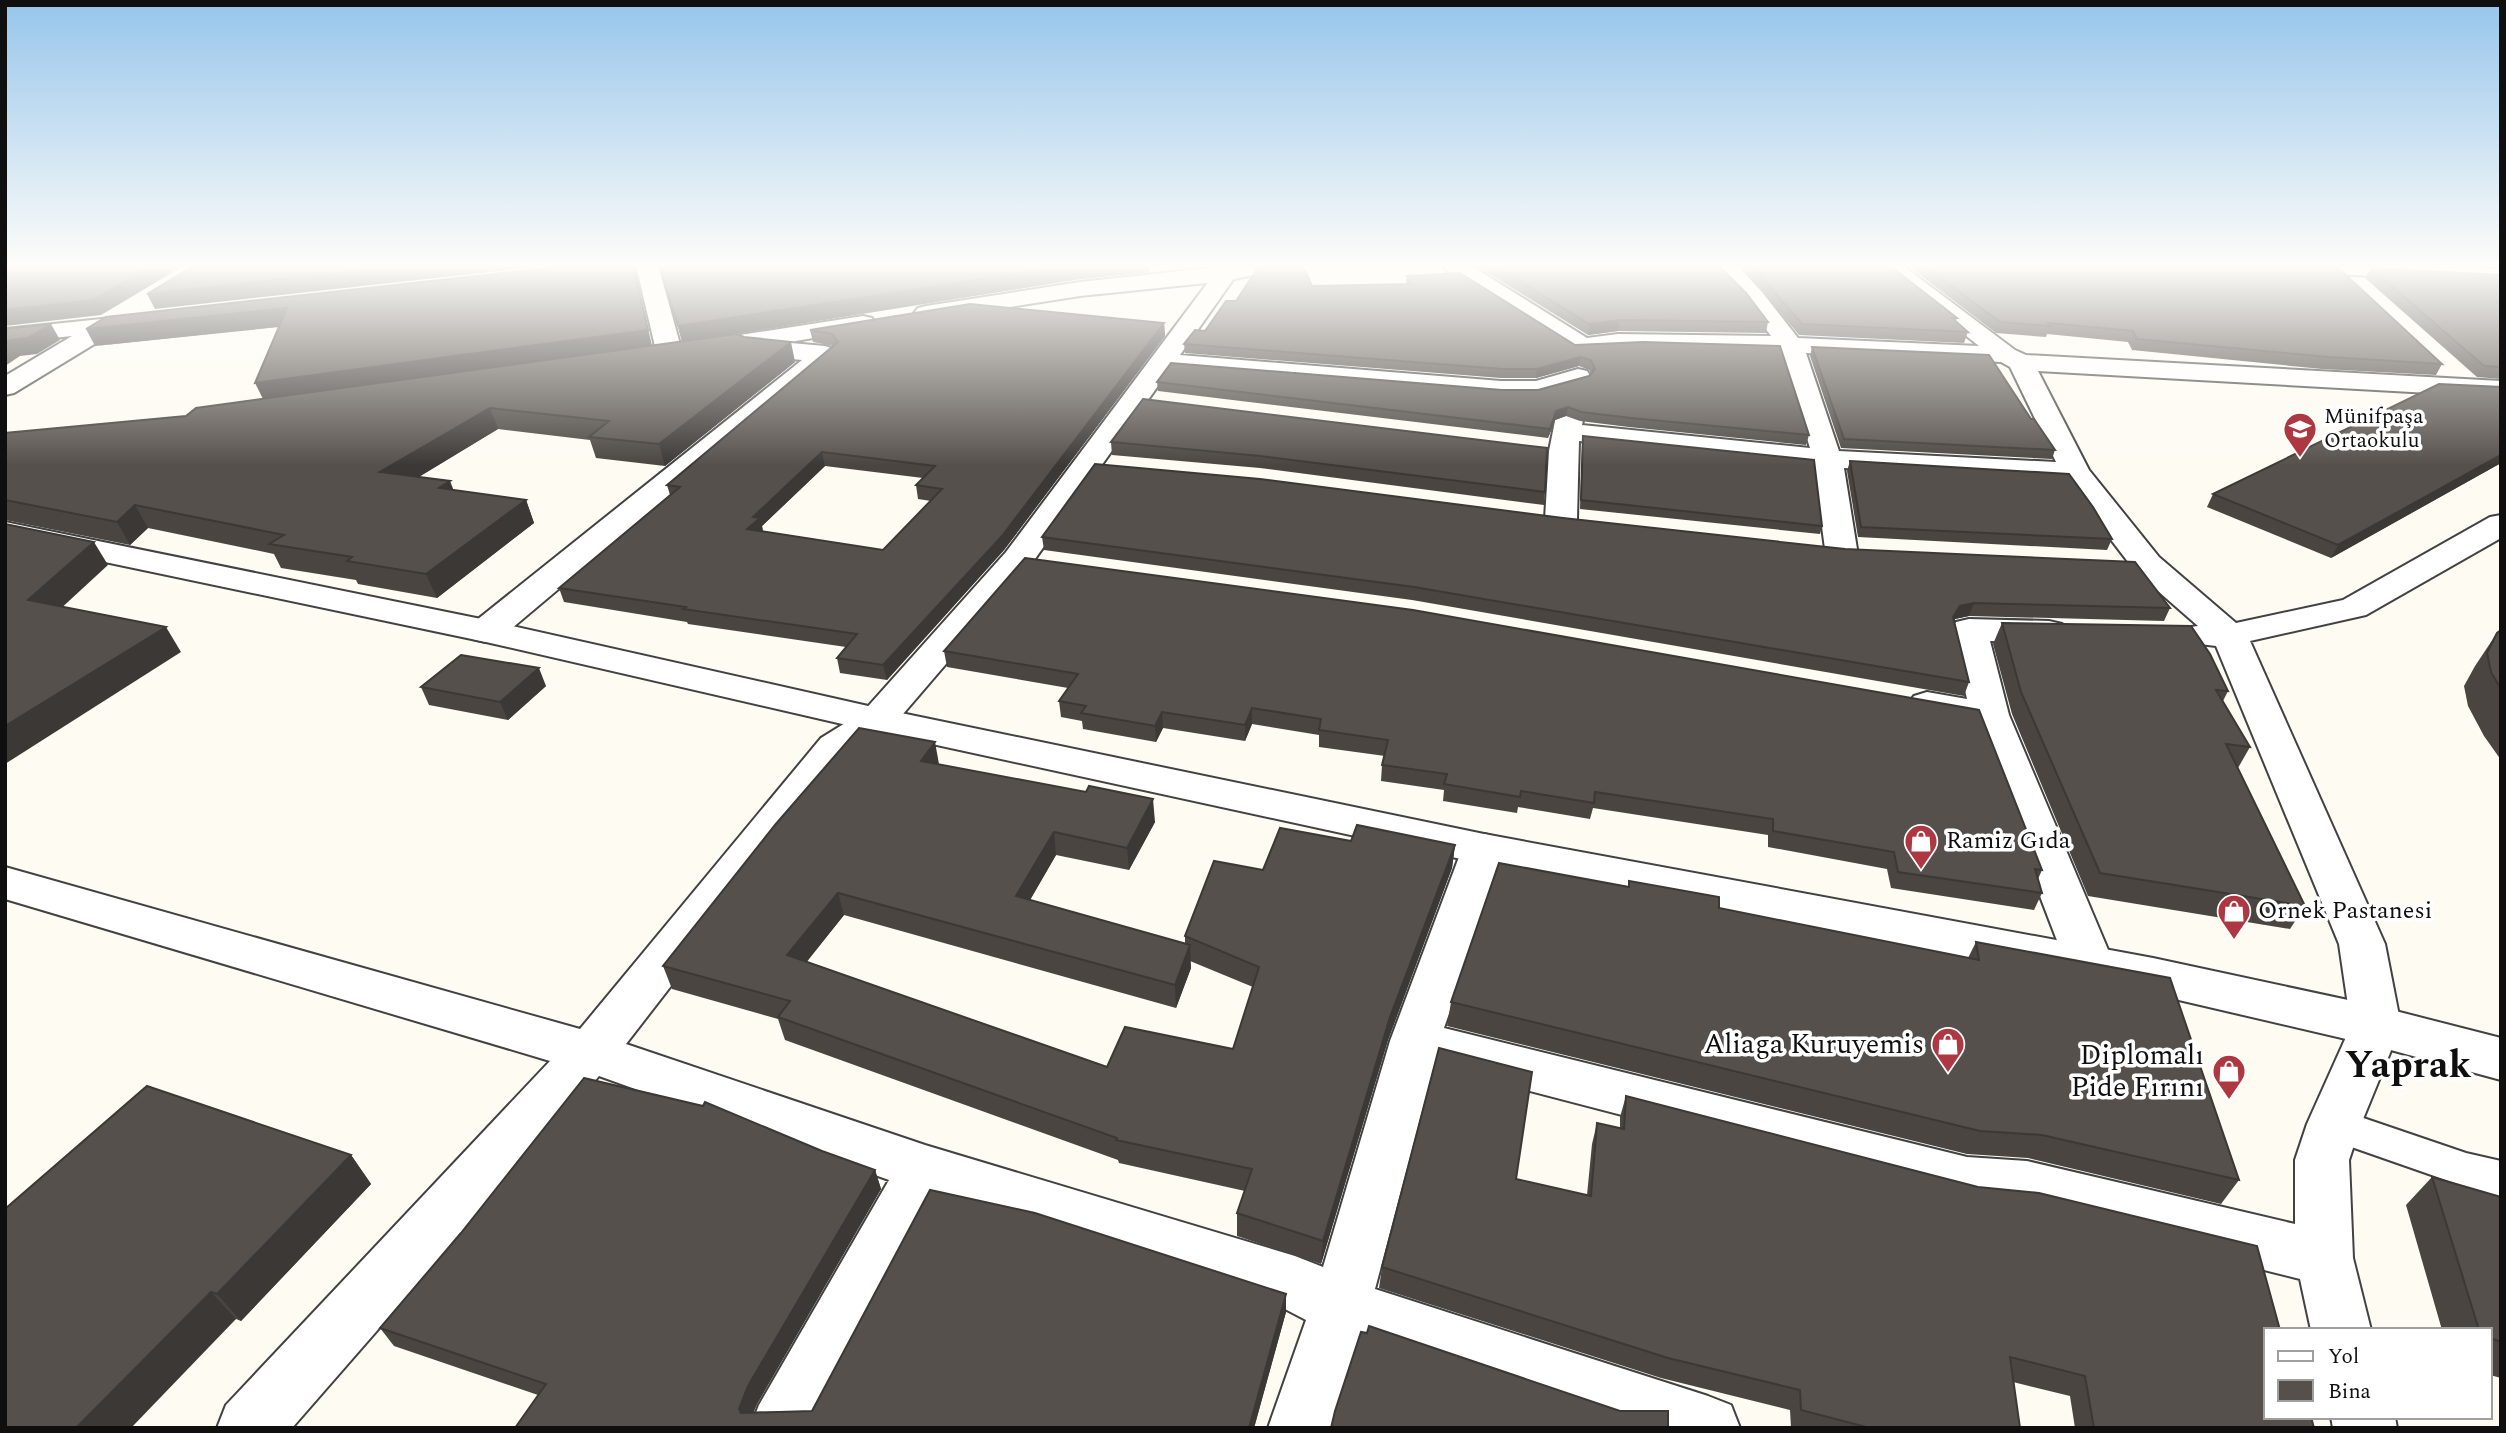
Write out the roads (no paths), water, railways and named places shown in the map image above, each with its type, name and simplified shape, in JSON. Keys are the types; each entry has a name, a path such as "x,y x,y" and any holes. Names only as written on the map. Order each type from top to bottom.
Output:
{"street":[{"path":"5,336 47,332"},
{"path":"5,387 96,332"},
{"path":"661,332 670,355"},
{"path":"642,359 806,332"},
{"path":"249,1428 590,1052 835,747 877,720 1102,465 1149,401 1163,361 1184,332"},
{"path":"1561,332 1583,346 1618,341 1790,344 2501,389"},
{"path":"1781,332 1790,344 1827,457 1841,548"},
{"path":"1978,332 2013,358 2075,472 2147,564 2229,635 2362,944 2376,1026 2334,1124 2322,1160 2324,1258 2341,1328"},
{"path":"486,631 825,354 748,347 740,342"},
{"path":"1561,518 1556,444 1578,377 1583,346"},
{"path":"2436,359 2467,386"},
{"path":"1163,361 1501,389 1537,389 1578,377"},
{"path":"1556,444 1657,443 1979,469 2075,472"},
{"path":"2174,634 2229,635 2354,608 2469,544 2501,523"},
{"path":"5,531 486,631 877,720 1484,849 2090,964 2376,1026 2501,1059"},
{"path":"1018,559 1058,564"},
{"path":"2105,562 2147,564"},
{"path":"2079,632 1969,630 1990,715 2090,964"},
{"path":"1894,698 1990,715"},
{"path":"1300,1428 1341,1306 1415,1041 1484,849"},
{"path":"5,883 590,1052 925,1169 1295,1284 1341,1306 1708,1428"},
{"path":"1415,1041 1967,1181 2027,1186 2324,1258"},
{"path":"782,1428 925,1169"}],"lane":[{"path":"2334,1124 2466,1170 2501,1179"}],"place":[{"name":"Münifpaşa Ortaokulu","path":"2300,459"},
{"name":"Ramiz Gıda","path":"1921,871"},
{"name":"Ornek Pastanesi","path":"2234,941"},
{"name":"Aliaga Kuruyemis","path":"1948,1074"},
{"name":"Diplomalı Pide Fırını","path":"2229,1101"}],"district":[{"name":"Yaprak","path":"2408,1066"}]}
